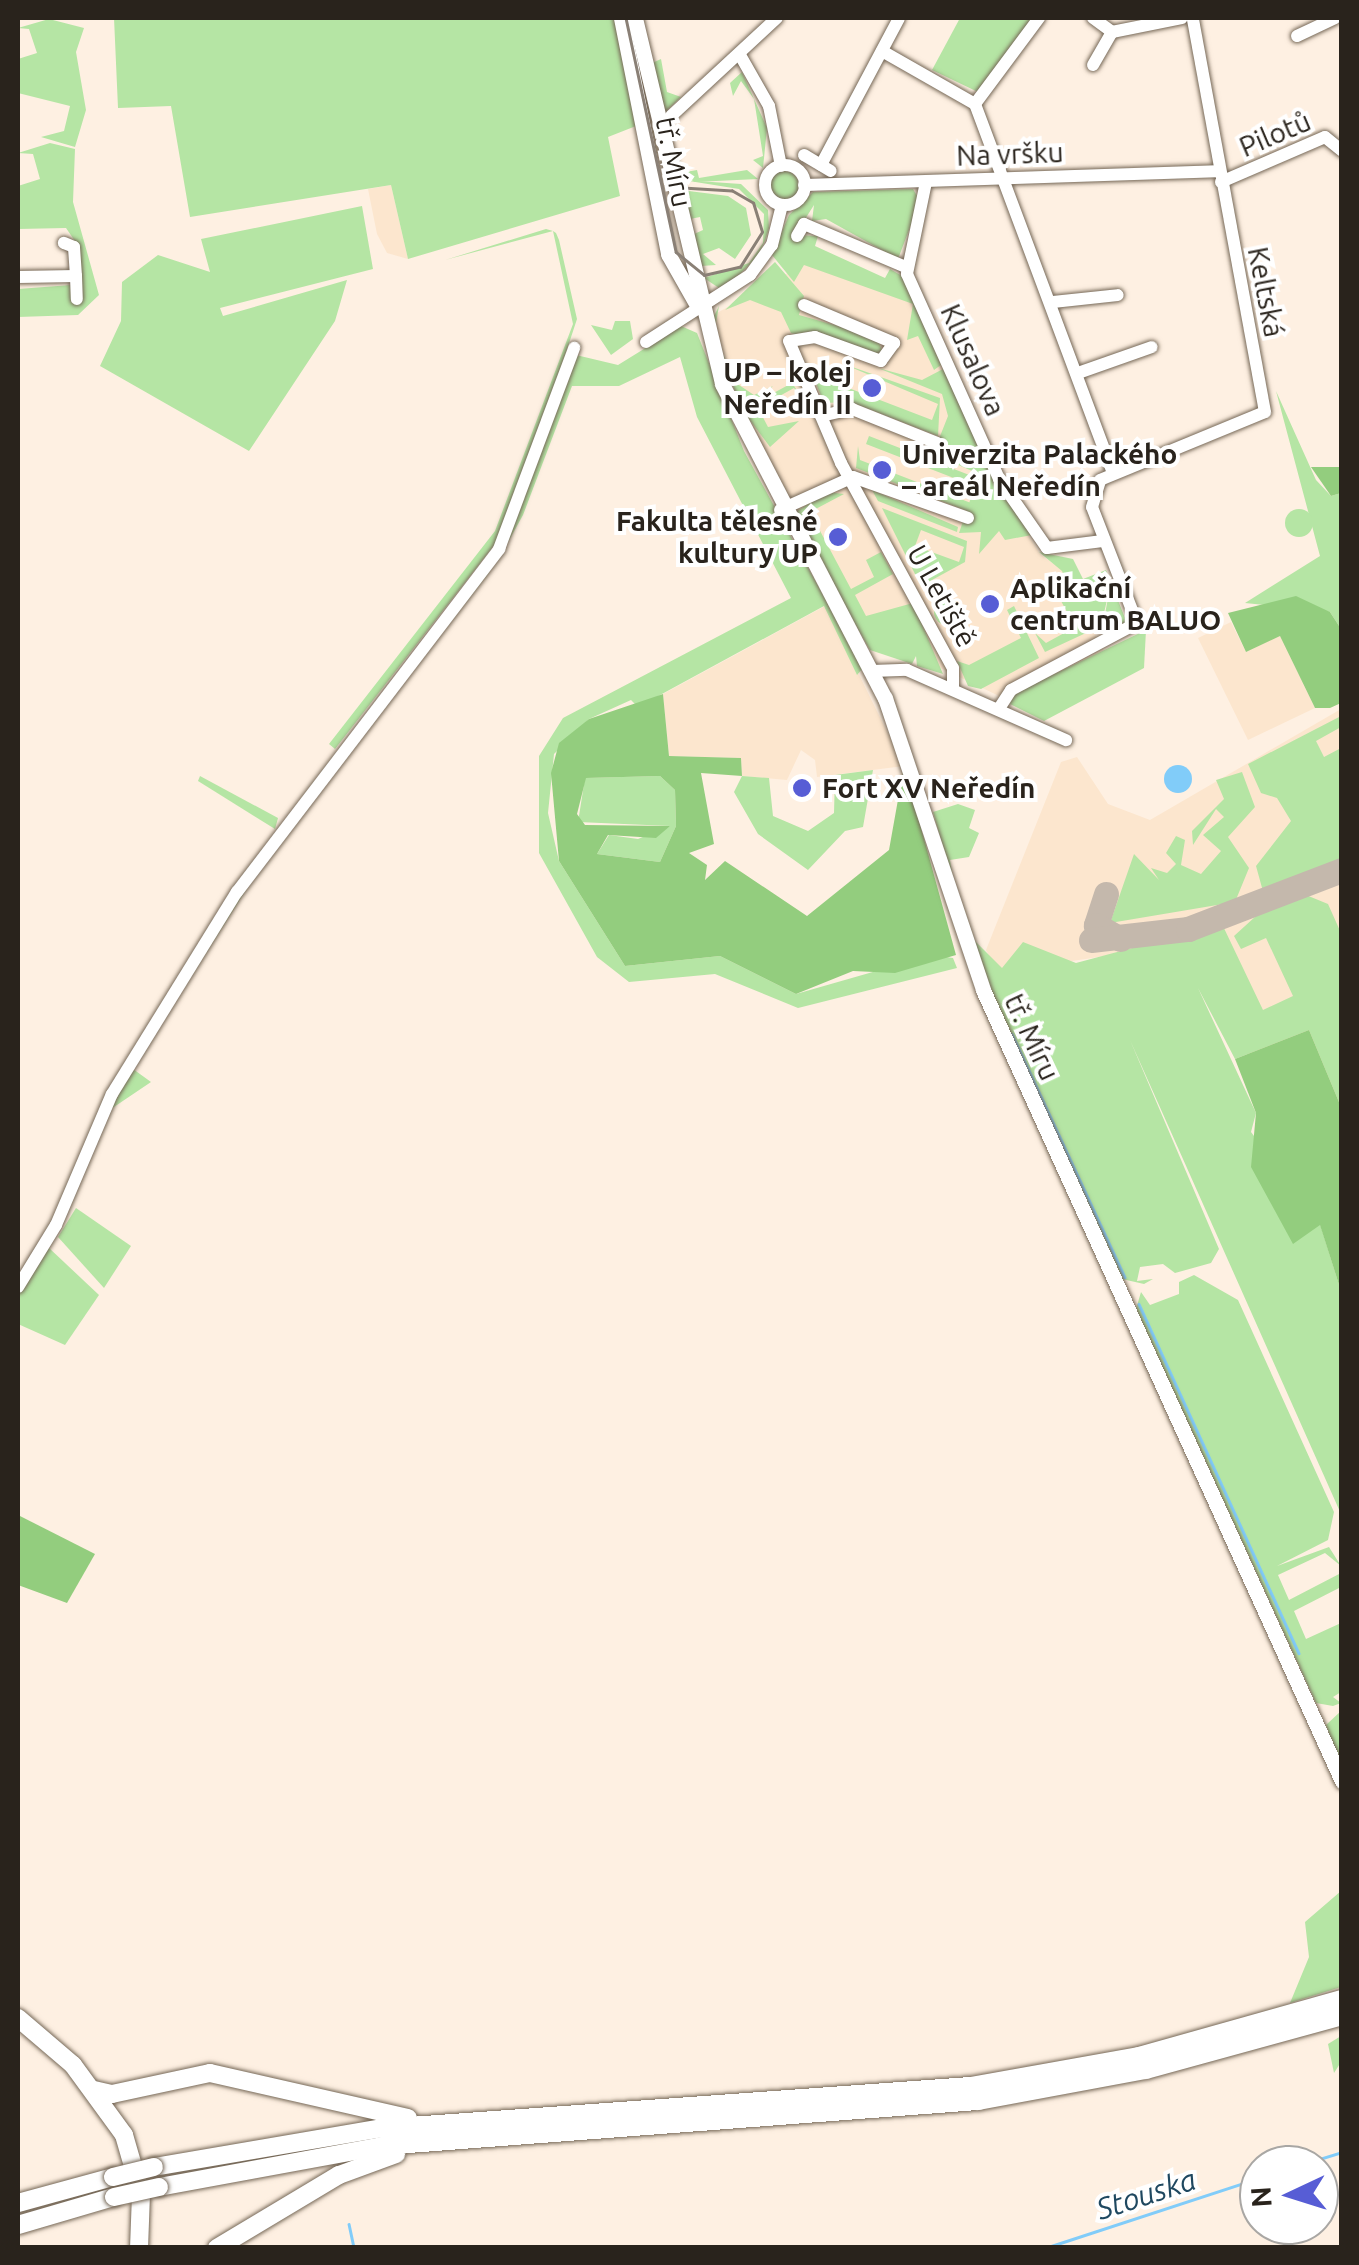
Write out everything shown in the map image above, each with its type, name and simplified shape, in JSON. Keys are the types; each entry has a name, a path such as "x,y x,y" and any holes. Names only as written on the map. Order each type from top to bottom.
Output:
{"highway":[{"path":"18,2203 154,2167 306,2137 468,2120 971,2086 1139,2056 1342,1999"},
{"path":"18,2225 158,2187 450,2140 878,2112 1133,2073 1342,2016"},
{"path":"18,2018 94,2090 135,2163 139,2248"},
{"path":"94,2090 112,2094 210,2072 360,2111 468,2120"},
{"path":"217,2248 339,2174 450,2140"}],"main road":[{"name":"tř. Míru","path":"620,18 668,254 698,307"},
{"name":"tř. Míru","path":"636,18 698,307 722,384 780,510 872,671 983,990 1342,1782"}],"street":[{"path":"670,116 777,18"},
{"path":"804,155 826,168 900,18"},
{"path":"975,104 1039,18"},
{"path":"1092,18 1112,32 1182,18"},
{"name":"Keltská","path":"1112,472 1266,412 1193,18"},
{"path":"1297,36 1335,18"},
{"path":"1093,65 1112,32"},
{"path":"882,51 975,104 1000,178 1053,302 1112,472 1092,496 1104,541 1137,623 1010,690 1000,707"},
{"path":"740,55 768,106 780,166 765,186 782,205"},
{"name":"Pilotů","path":"1220,176 1325,137 1342,150"},
{"path":"646,342 756,270 782,205 804,185 797,170 780,166"},
{"name":"Na vršku","path":"804,185 1220,176"},
{"path":"801,230 906,267 926,182"},
{"path":"64,243 74,247 77,299"},
{"name":"Klusalova","path":"906,267 998,479 1045,546 1104,541"},
{"path":"18,277 76,276"},
{"path":"1053,302 1118,295"},
{"name":"U Letiště","path":"804,305 894,343 881,361 815,336 789,341 849,477 952,668 953,687"},
{"path":"18,1288 56,1225 112,1094 237,892 500,549 574,348"},
{"path":"1078,373 1152,348"},
{"path":"821,416 852,409 937,443"},
{"path":"780,510 849,477"},
{"name":"U Letiště","path":"849,477 968,518"},
{"path":"872,671 889,665 953,687 1066,740"}],"shaded area":[{"path":"391,185 408,259 387,253 377,234 368,189"},
{"name":"Univerzita Palackého – areál Neředín","path":"823,253 909,292 998,487 1040,554 1062,570 1109,661 1022,707 863,631 759,443 710,317"},
{"path":"825,606 904,766 817,777 815,760 801,750 787,780 742,776 741,758 669,756 663,694"},
{"path":"1231,622 1246,652 1280,635 1315,708 1248,740 1198,638"},
{"path":"1341,709 1341,1249 1194,943 997,972 986,950 1061,762 1077,757 1108,804 1150,820"}],"green space":[{"path":"114,18 614,18 636,126 608,137 620,196 408,259 391,185 190,217 171,106 118,108"},
{"path":"960,18 1033,18 978,92 932,70"},
{"path":"49,19 84,28 76,52 86,110 75,147 41,137 64,131 70,106 18,93 18,59 37,53 29,29 18,28"},
{"path":"661,59 667,92 681,97 665,112 652,63"},
{"path":"742,72 767,128 763,168 753,160 763,156 754,99 741,81 733,96 730,83"},
{"path":"50,143 75,149 73,202 99,295 78,315 18,317 18,289 71,285 79,247 66,228 18,229 18,186 40,179 33,154 18,153"},
{"path":"697,170 699,178 747,170 758,179 695,182 680,173"},
{"path":"784,171 795,175 799,186 795,197 784,201 773,197 769,186 773,175"},
{"path":"683,180 741,184 768,210 769,228 765,241 757,257 719,288 704,278 749,263 763,243 764,214 739,189"},
{"path":"913,189 920,201 898,259 826,219 812,221 814,205 795,235 818,236 815,246 885,278 890,269 902,276 941,365 934,370 918,336 907,340 913,304 804,265 794,282 772,255 789,215 813,192"},
{"path":"681,190 728,196 746,208 751,235 735,259 719,248 703,254 716,265 701,266 692,235 703,230 700,217 685,220"},
{"path":"362,206 373,269 220,308 223,316 347,280 335,321 249,451 100,366 121,321 122,282 158,255 210,272 201,239"},
{"path":"546,229 553,231 445,260"},
{"path":"553,231 559,240 577,319 509,526 335,749 329,744 495,531 573,324"},
{"path":"775,262 804,296 799,315 877,337 884,356 791,333 781,312 750,300 725,310"},
{"path":"719,306 714,334 736,383 754,395 773,386 755,403 792,383 807,405 794,418 805,406 794,388 758,408 768,427 799,421 770,447 743,411 709,326"},
{"path":"615,321 630,321 633,339 611,355 591,325 612,330"},
{"path":"681,326 697,333 744,451 863,668 857,675 824,606 638,707 631,700 589,719 554,754 548,813 559,861 625,966 720,956 796,994 932,955 953,958 957,968 798,1008 715,974 629,982 597,957 539,853 539,756 563,718 791,598 697,417 680,357 619,386 572,386 523,515 488,574 260,868 133,1069 151,1082 108,1111 147,1042 256,872 295,816 502,550 576,355 618,365"},
{"path":"841,363 940,398 938,436 851,402 824,403 812,374 932,420 938,404"},
{"path":"878,368 922,380 943,369 1032,535 1005,540 999,531 979,554 981,532 959,533 979,474 933,454 948,416 942,394"},
{"path":"1276,391 1316,480 1331,496 1341,493 1341,629 1330,612 1245,603 1320,556"},
{"path":"869,436 977,478 978,491 970,512 856,468 858,446 860,460 971,503 977,487 866,444"},
{"path":"1311,467 1341,467 1341,493 1331,496"},
{"path":"872,490 958,527 957,532 878,501"},
{"path":"828,492 844,494 810,512 851,589 874,577 866,560 881,552 893,574 855,595 866,616 913,603 943,674 917,666 916,656 912,664 870,650 792,514"},
{"path":"882,508 967,541 965,562 921,586","holes":["921,530 964,547 959,562 915,546"]},
{"path":"1299,509 1309,513 1313,523 1309,533 1299,537 1289,533 1285,523 1289,513"},
{"path":"1039,552 1073,559 1083,579 1106,570 1127,623 1103,625 1110,587 1101,626 1045,652 1035,633 1046,643 1075,627 1053,586 1066,580 1062,571"},
{"path":"1296,596 1330,612 1341,629 1341,703 1330,708 1315,708 1280,636 1246,652 1228,613"},
{"path":"947,599 956,603 960,612 956,621 947,625 938,621 934,612 938,603"},
{"path":"1014,606 1039,658 981,689 968,686 957,661 969,665 1021,638 1007,610"},
{"path":"1146,630 1144,668 1044,721 1010,704 1015,693"},
{"path":"663,694 669,756 741,758 742,776 701,773 714,844 689,853 707,865 705,880 725,861 807,916 889,850 904,766 956,955 895,973 853,971 796,994 720,956 625,966 559,861 551,773 559,743 589,719","holes":["660,776 675,790 676,826 660,862 597,854 608,835 656,838 670,826 585,825 577,814 586,778"]},
{"path":"1341,716 1341,727 1316,741 1324,757 1341,748 1341,863 1264,895 1256,866 1291,821 1277,798 1261,793 1248,764"},
{"path":"873,770 863,827 845,831 808,870 758,834 734,792 742,776 769,778 773,816 808,831 834,813 835,775"},
{"path":"1242,772 1255,807 1228,837 1249,868 1235,902 1110,923 1134,854 1159,880 1151,868 1167,873 1176,864 1166,853 1176,836 1185,840 1181,865 1201,874 1221,851 1203,835 1224,817 1216,809 1193,845 1192,831 1224,799 1216,780"},
{"path":"200,776 278,818 275,829 198,781"},
{"path":"660,776 675,790 676,826 660,862 597,854 609,835 638,839 670,826 578,822 585,778"},
{"path":"958,804 975,810 969,828 979,833 969,857 950,860 953,878 975,941 1002,968 1023,942 1076,963 1222,924 1263,1010 1293,996 1266,938 1241,949 1234,936 1256,916 1236,920 1306,895 1328,904 1341,933 1341,1107 1309,1030 1235,1059 1198,988 1256,1113 1251,1132 1320,1224 1341,1291 1341,1514 1130,1040 1219,1249 1211,1263 1175,1273 1163,1264 1140,1267 1137,1281 1153,1279 1144,1284 1122,1279 976,963 933,812"},
{"path":"1309,1030 1341,1107 1341,1291 1320,1225 1293,1244 1251,1167 1256,1113 1235,1059"},
{"path":"76,1208 131,1246 104,1288 58,1237"},
{"path":"48,1247 99,1295 65,1345 18,1324 18,1294"},
{"path":"1194,1275 1238,1300 1334,1512 1328,1540 1277,1566 1329,1547 1341,1566 1325,1553 1278,1575 1289,1600 1341,1573 1341,1587 1294,1611 1306,1639 1341,1623 1341,1692 1333,1697 1341,1703 1333,1706 1316,1703 1136,1309 1141,1292 1150,1305 1179,1294 1179,1282"},
{"path":"18,1515 95,1554 67,1603 18,1585"},
{"path":"1341,1711 1341,1767 1326,1725"},
{"path":"1341,1891 1341,1987 1290,2003 1309,1957 1305,1922"},
{"path":"1341,2036 1341,2062 1334,2073 1328,2044"}],"water":[{"path":"1178,765 1188,769 1192,779 1188,789 1178,793 1168,789 1164,779 1168,769"}],"waterway":[{"path":"1012,1034 1125,1277"},
{"path":"1139,1304 1299,1653"},
{"name":"Stouska","path":"1045,2248 1239,2185"},
{"name":"Stouska","path":"349,2224 354,2248"}],"taxiway":[{"path":"1091,940 1188,929 1342,870"},
{"path":"1106,894 1096,925 1120,939"}],"tram line":[{"path":"626,18 676,252 704,275 740,267 762,232 753,203 732,191 683,188"}],"place":[{"name":"UP – kolej Neředín II","path":"872,388"},
{"name":"Univerzita Palackého – areál Neředín","path":"882,470"},
{"name":"Fakulta tělesné kultury UP","path":"838,537"},
{"name":"Aplikační centrum BALUO","path":"990,604"},
{"name":"Fort XV Neředín","path":"802,788"}]}
